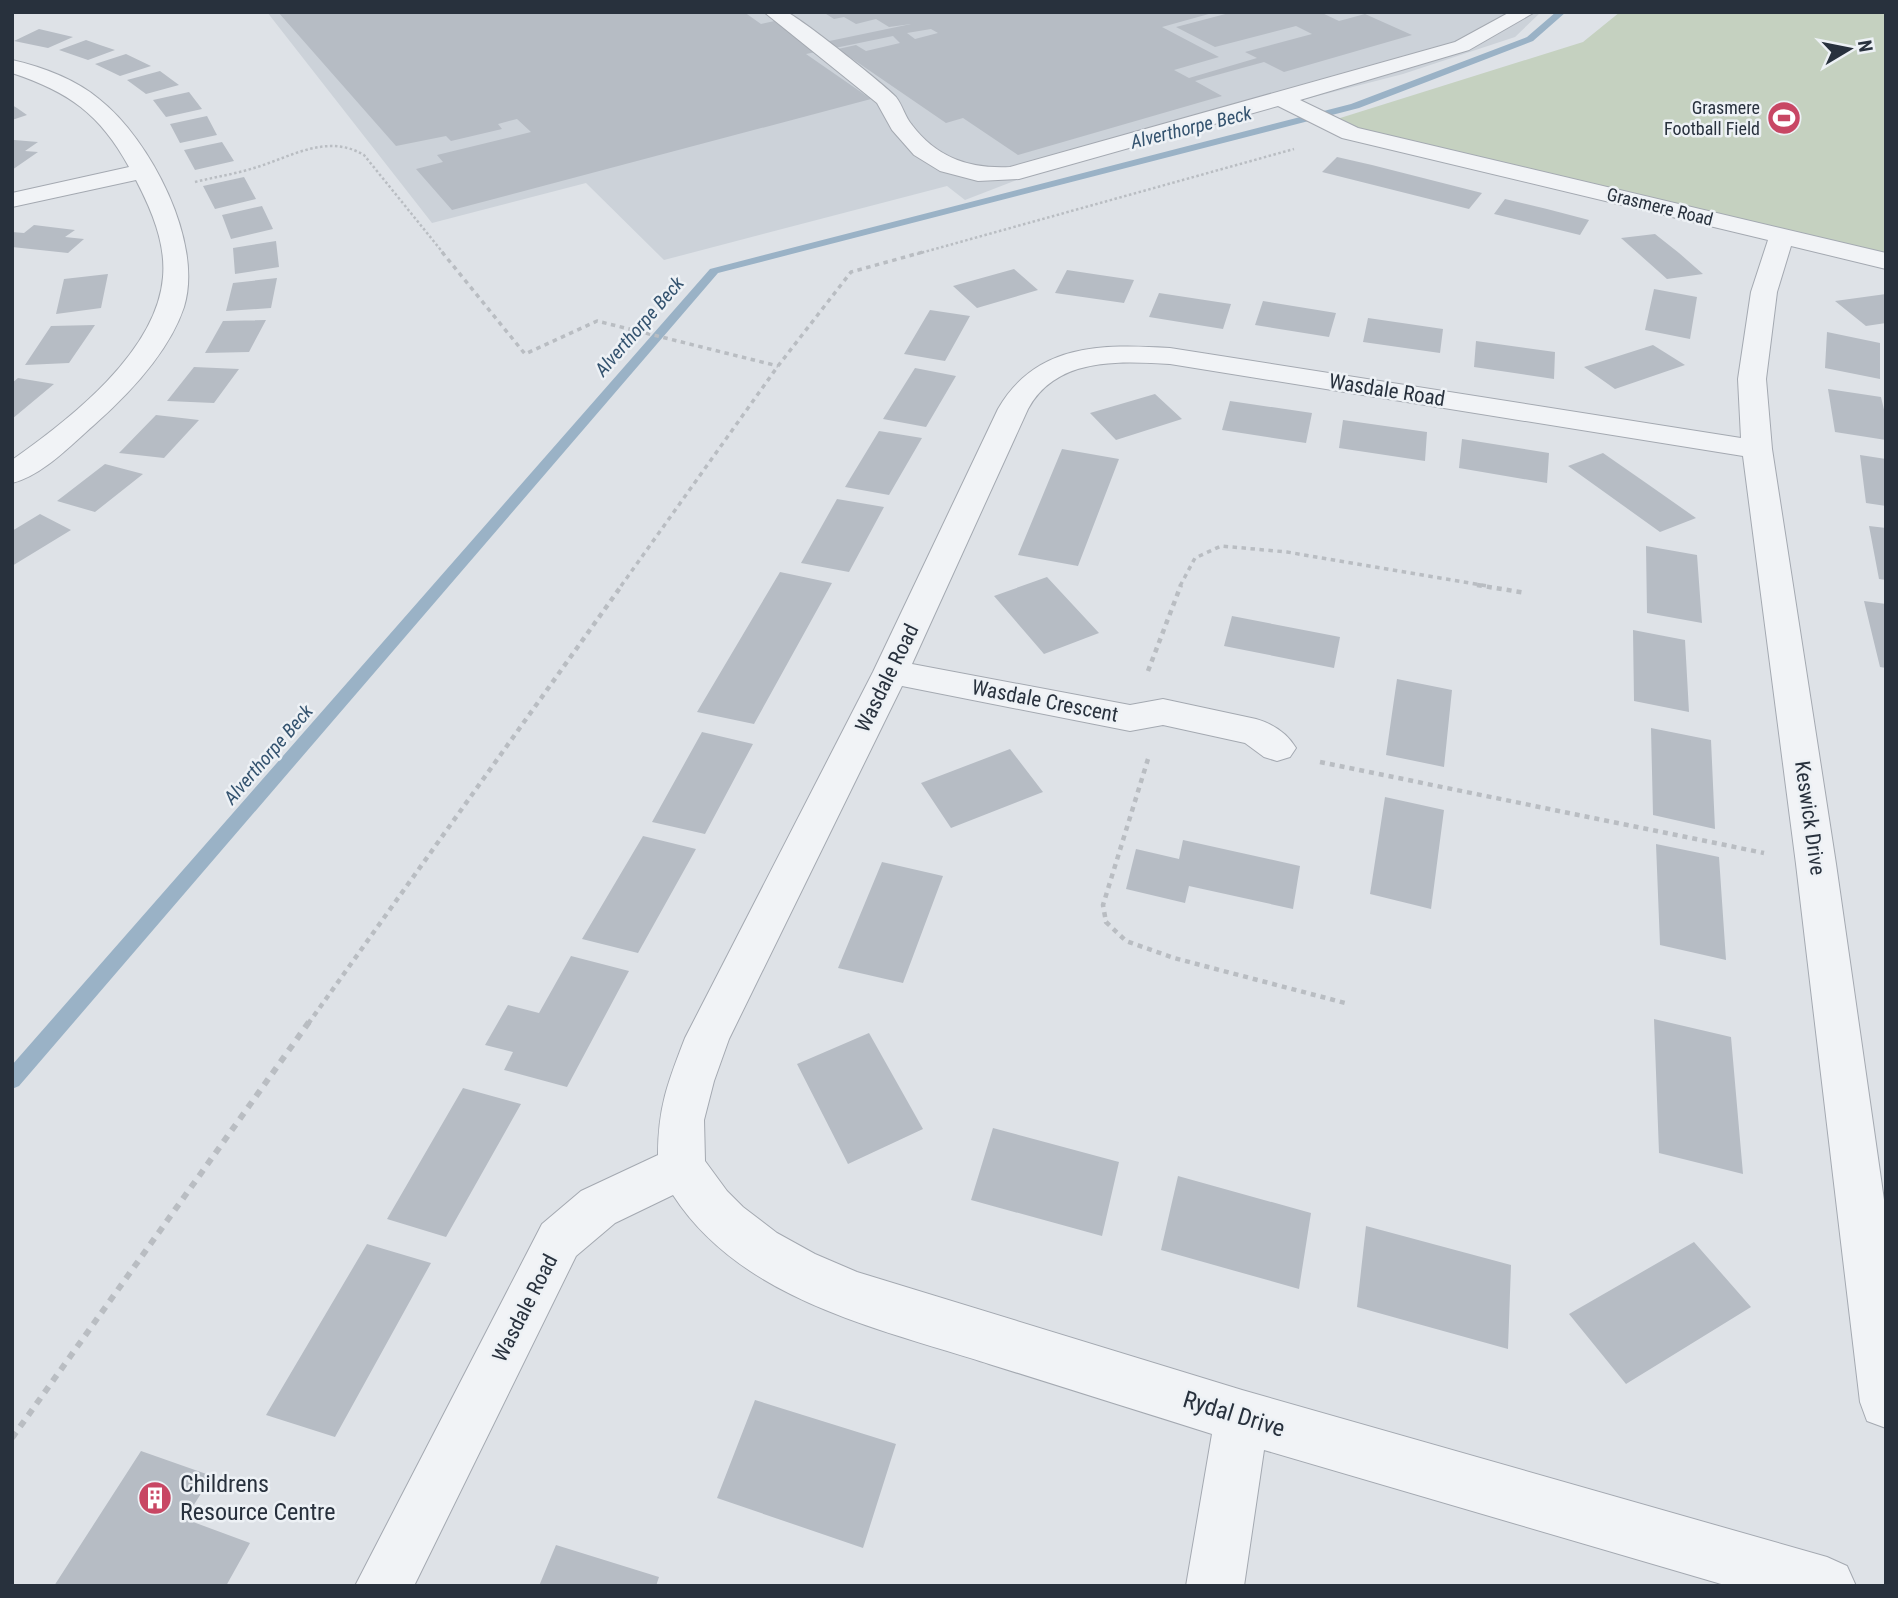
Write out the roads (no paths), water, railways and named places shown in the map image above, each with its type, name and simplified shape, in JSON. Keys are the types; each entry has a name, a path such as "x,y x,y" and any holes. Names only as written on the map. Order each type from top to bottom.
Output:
{"street":[{"path":"774,12 814,40 889,103 898,123 929,154 955,169 973,175 1011,174 1462,46 1525,12"},
{"path":"12,66 69,86 94,103 118,127 148,181 174,249 176,280 164,320 138,362 103,402 46,450 12,474"},
{"name":"Grasmere Road","path":"1281,99 1350,133 1886,261"},
{"path":"12,200 148,181"},
{"name":"Keswick Drive","path":"1782,236 1764,292 1752,379 1756,449 1816,864 1886,1402"},
{"name":"Wasdale Road","path":"384,1586 559,1240 598,1207 682,1167 681,1120 691,1080 707,1038 891,672 1013,410 1027,387 1046,373 1069,363 1111,355 1170,356 1756,449"},
{"name":"Wasdale Crescent","path":"891,672 1256,732 1277,748"},
{"name":"Rydal Drive","path":"682,1167 710,1207 761,1252 811,1279 857,1297 1242,1417 1827,1586"},
{"path":"1215,1586 1242,1417"}],"waterway":[{"name":"Alverthorpe Beck","path":"12,1080 714,271 1355,106 1530,39 1562,12"}],"place":[{"name":"Grasmere Football Field","path":"1784,118"},
{"name":"Childrens Resource Centre","path":"155,1498"}]}
